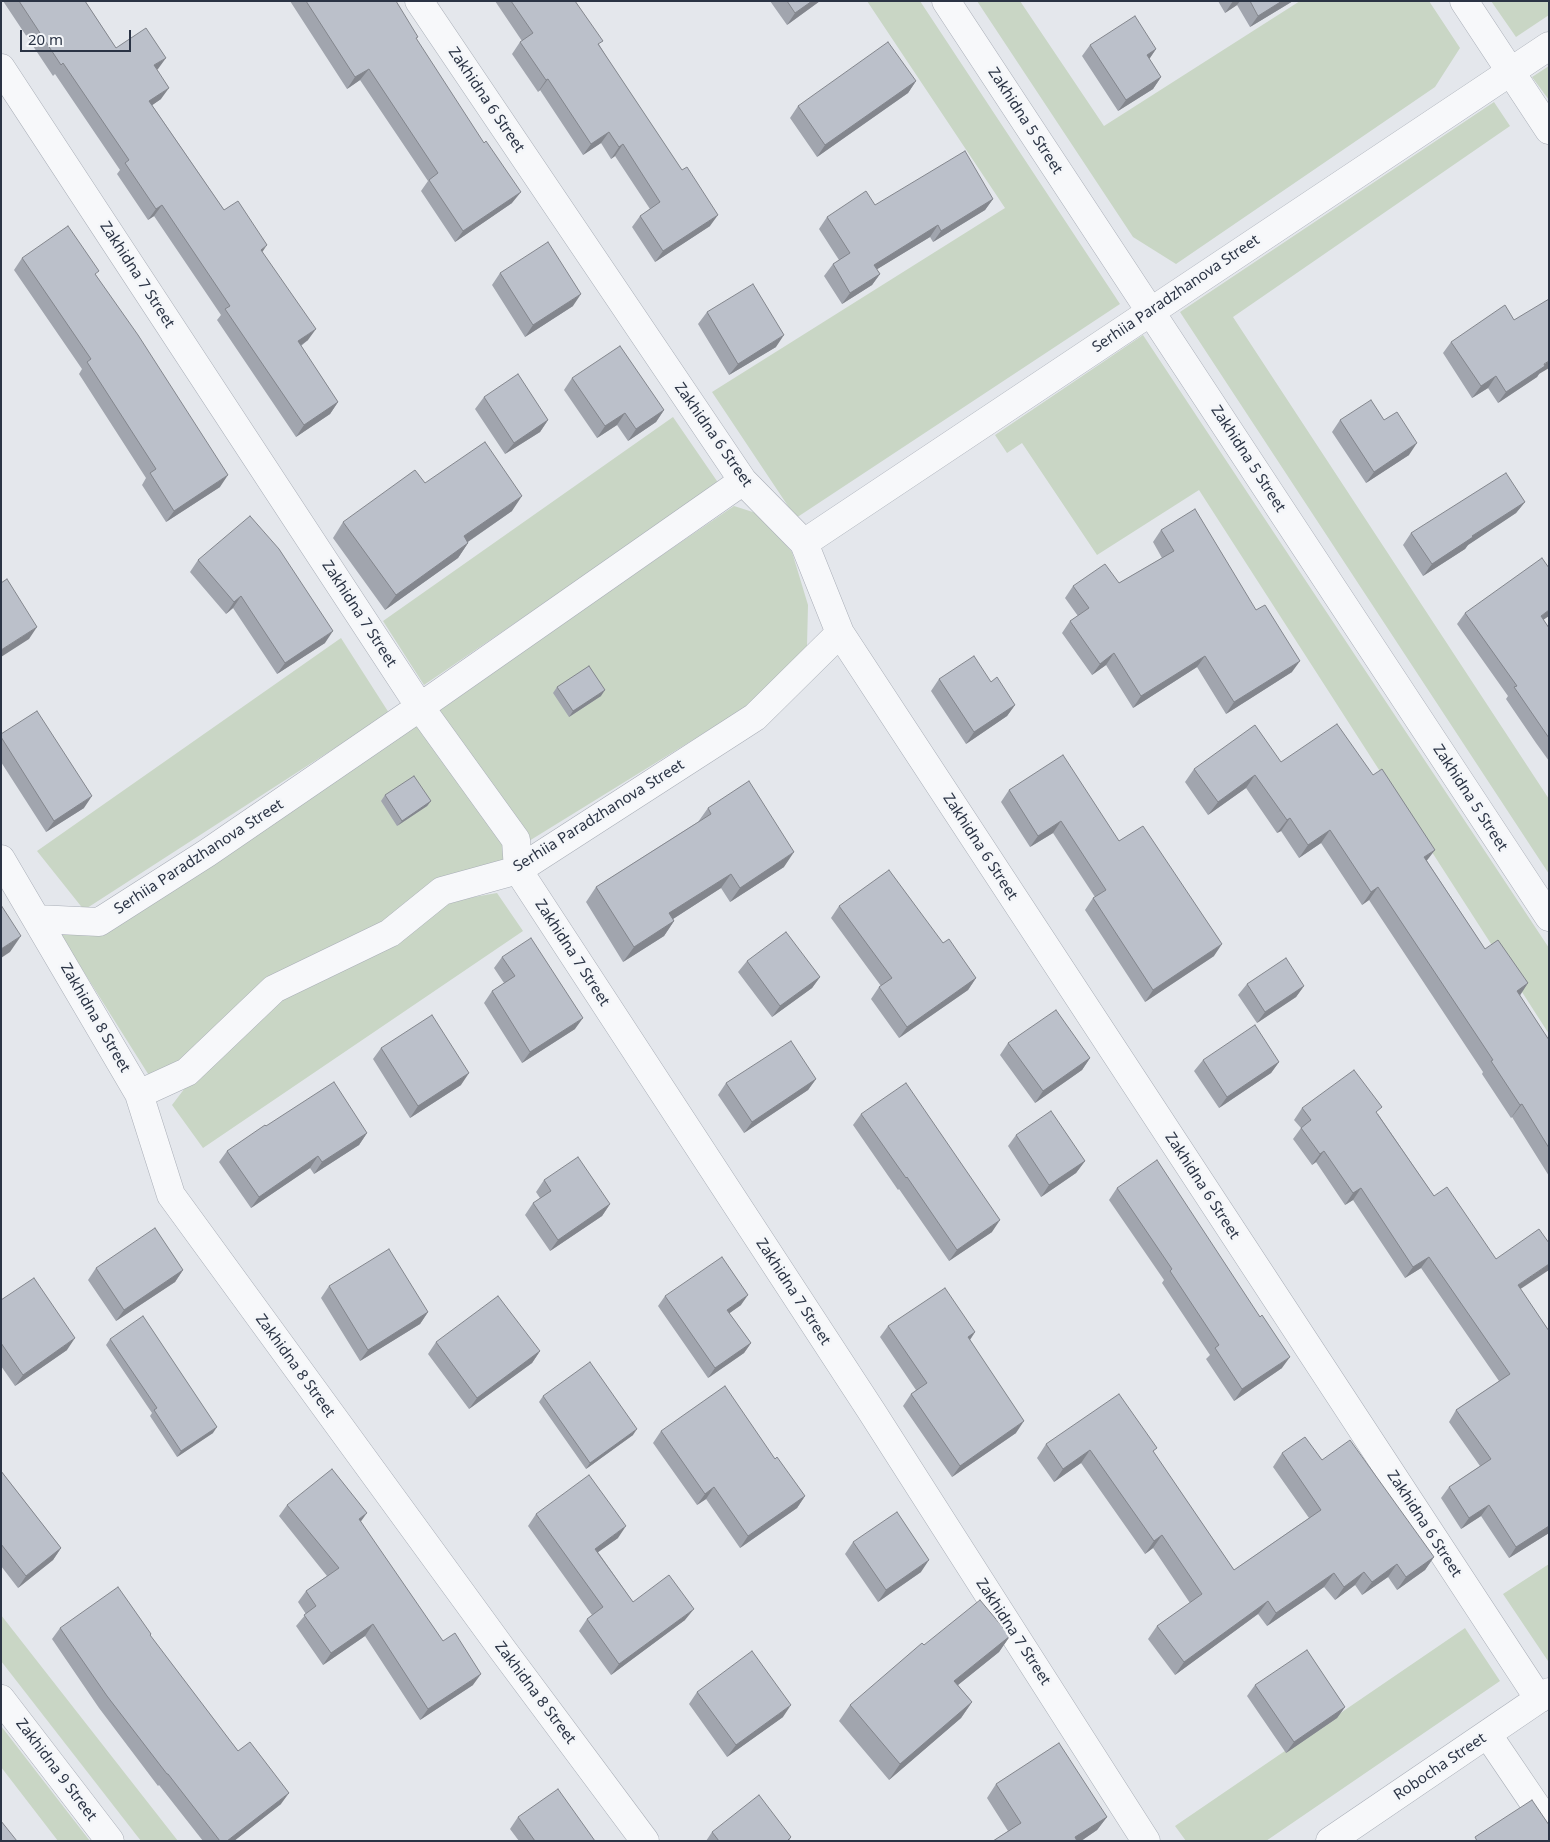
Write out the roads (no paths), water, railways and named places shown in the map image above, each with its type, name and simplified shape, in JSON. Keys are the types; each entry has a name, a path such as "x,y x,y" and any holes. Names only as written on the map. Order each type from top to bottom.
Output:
{"street":[{"name":"Zakhidna 6 Street","path":"419,1 743,481 804,543 840,633 1544,1695"},
{"name":"Zakhidna 5 Street","path":"946,1 1549,918"},
{"path":"1464,1 1549,130"},
{"name":"Serhiia Paradzhanova Street","path":"804,543 1549,46"},
{"name":"Zakhidna 7 Street","path":"1,68 420,707 516,840 518,870 872,1412 1146,1841"},
{"name":"Serhiia Paradzhanova Street","path":"37,919 99,922 207,853 420,707 743,481"},
{"name":"Serhiia Paradzhanova Street","path":"139,1094 187,1072 274,989 390,932 442,891 518,870 755,718 840,633"},
{"name":"Zakhidna 8 Street","path":"1,859 139,1094 170,1195 496,1641 645,1841"},
{"name":"Robocha Street","path":"1330,1841 1544,1695"},
{"name":"Zakhidna 9 Street","path":"1,1698 110,1841"},
{"path":"1488,1735 1549,1825"}]}
